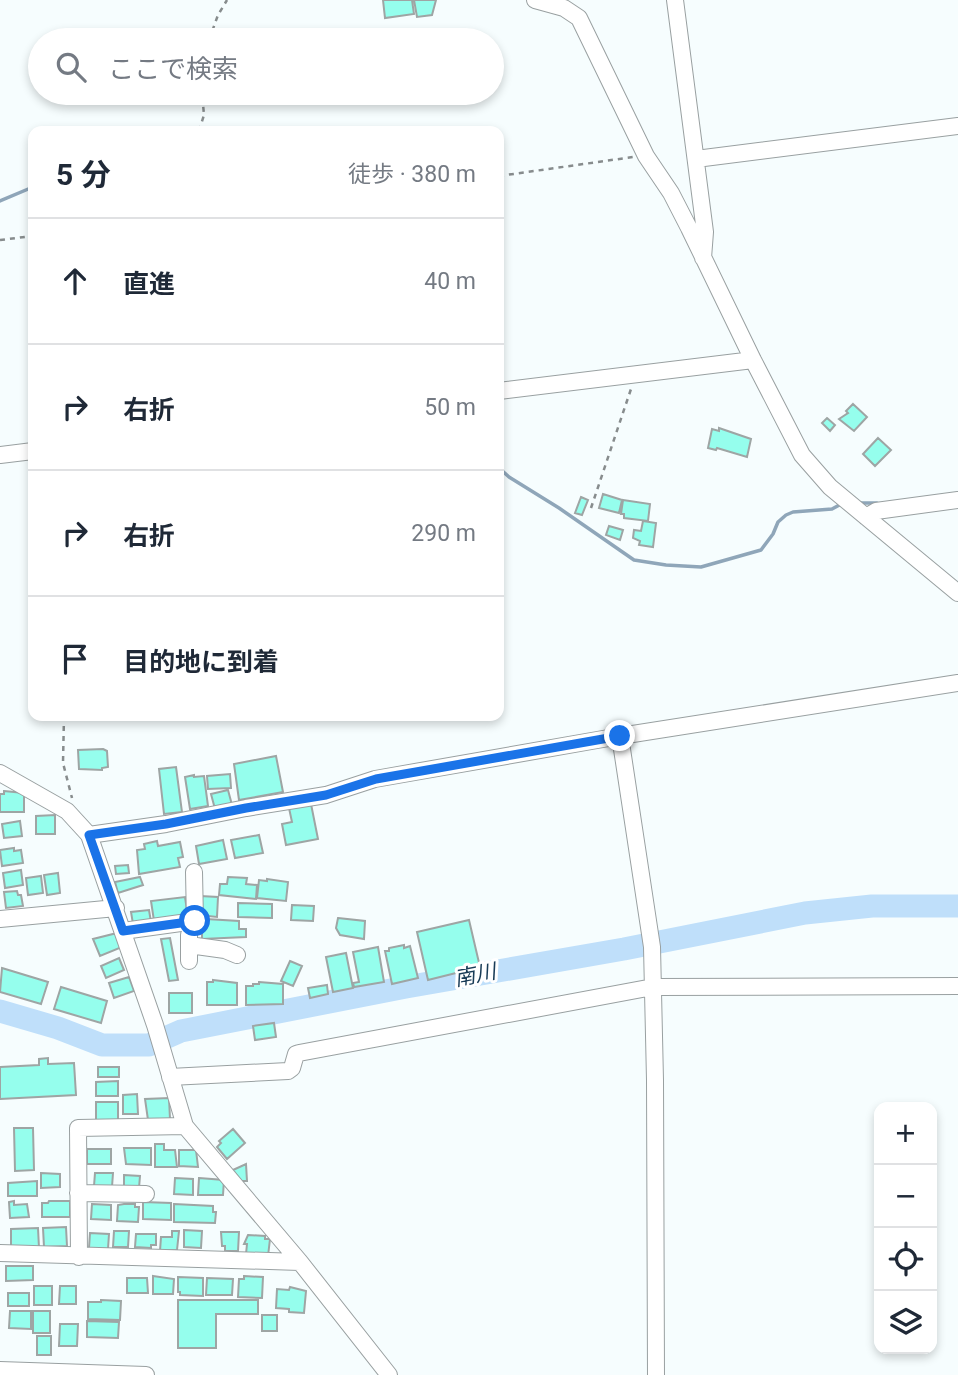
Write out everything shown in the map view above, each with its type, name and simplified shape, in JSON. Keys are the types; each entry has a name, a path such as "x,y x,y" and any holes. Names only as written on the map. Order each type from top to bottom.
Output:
{"street":[{"path":"535,0 570,11 579,18 646,156 671,193 802,455 822,479 958,593"},
{"path":"675,0 705,232 703,259"},
{"path":"696,159 958,126"},
{"path":"504,390 753,360"},
{"path":"0,455 28,452"},
{"path":"866,517 876,511 958,500"},
{"path":"89,835 326,795 376,779 620,736 958,683"},
{"path":"620,736 651,942 655,1080 656,1375"},
{"path":"0,773 72,815 89,835 155,1026 185,1126 300,1262 389,1375"},
{"path":"123,931 195,921 194,872"},
{"path":"0,919 116,908"},
{"path":"188,922 189,953 225,950 237,955"},
{"path":"169,1071 288,1072 299,1053 653,987 958,986"},
{"path":"79,1257 78,1128 185,1126"},
{"path":"78,1193 146,1194"},
{"path":"0,1253 300,1262"},
{"path":"0,1370 146,1375"}],"path":[{"path":"213,28 227,0"},
{"path":"201,126 203,105"},
{"path":"504,175 646,156"},
{"path":"0,240 28,237"},
{"path":"590,508 631,389 632,375"},
{"path":"64,721 63,763 71,796 72,815"}],"building":[{"path":"383,0 412,0 414,14 385,18"},
{"path":"414,0 436,0 432,15 417,17"},
{"path":"853,404 867,417 854,431 839,419 848,413 846,411"},
{"path":"827,418 835,425 830,431 822,423"},
{"path":"719,428 751,439 747,457 708,448 712,429 719,431"},
{"path":"878,438 891,450 875,466 863,454"},
{"path":"603,494 622,500 619,513 599,508"},
{"path":"581,497 588,500 582,515 575,513"},
{"path":"623,500 650,504 648,521 624,518 624,514 621,514"},
{"path":"643,521 656,523 653,547 639,545 640,541 633,538 634,530 641,531"},
{"path":"609,526 623,530 620,540 606,535"},
{"path":"78,750 107,751 108,767 102,770 79,769"},
{"path":"276,756 283,792 239,800 234,764"},
{"path":"176,767 182,812 164,814 159,769"},
{"path":"230,774 231,788 208,789 207,776"},
{"path":"204,776 208,806 190,809 185,777"},
{"path":"228,790 232,805 215,809 211,794"},
{"path":"4,791 24,793 24,812 0,812 0,794 4,794"},
{"path":"311,804 318,839 286,845 282,824 292,822 289,808"},
{"path":"55,815 55,834 36,834 36,816"},
{"path":"20,821 22,836 4,838 2,824"},
{"path":"259,835 263,853 235,858 231,840"},
{"path":"223,840 227,859 199,864 196,846"},
{"path":"157,841 158,846 180,842 183,857 178,858 180,867 139,874 137,850 145,849 144,844"},
{"path":"14,848 14,851 21,850 23,863 2,866 0,850"},
{"path":"128,865 129,873 116,874 115,866"},
{"path":"21,870 23,885 5,888 3,873"},
{"path":"58,873 60,893 47,895 44,875"},
{"path":"41,876 43,893 28,895 26,878"},
{"path":"140,877 143,885 118,893 115,882"},
{"path":"228,877 247,878 246,884 257,885 256,899 219,895 220,884 227,884"},
{"path":"259,880 288,882 286,901 257,898"},
{"path":"17,891 18,895 21,895 23,906 6,908 4,892"},
{"path":"200,896 218,897 217,917 199,915"},
{"path":"185,897 188,917 154,921 151,901"},
{"path":"238,903 272,904 272,918 238,917"},
{"path":"292,905 314,906 313,921 291,920"},
{"path":"149,910 151,922 133,924 131,912"},
{"path":"338,918 365,921 364,939 340,935 336,928"},
{"path":"206,919 239,921 239,929 246,929 246,937 202,939 202,927 206,927"},
{"path":"469,920 480,967 428,980 417,932"},
{"path":"117,933 122,947 100,956 93,939"},
{"path":"170,938 178,980 169,981 161,939"},
{"path":"404,945 404,948 410,946 418,978 392,984 385,951"},
{"path":"378,947 384,982 354,987 353,983 359,982 353,952"},
{"path":"346,953 353,988 333,992 326,957"},
{"path":"119,958 124,970 106,978 101,966"},
{"path":"290,961 302,966 293,986 281,981"},
{"path":"2,968 48,982 41,1004 0,992"},
{"path":"129,977 134,991 114,998 109,983"},
{"path":"213,980 237,983 237,1005 207,1005 207,982"},
{"path":"259,982 283,984 283,1004 246,1005 246,986"},
{"path":"327,985 328,994 310,998 308,988"},
{"path":"61,987 107,1001 101,1023 54,1009"},
{"path":"169,993 192,993 192,1013 169,1013"},
{"path":"274,1023 276,1037 255,1040 253,1026"},
{"path":"48,1058 48,1064 74,1063 76,1095 0,1099 0,1067 39,1065 39,1059"},
{"path":"98,1067 119,1067 119,1077 98,1077"},
{"path":"118,1081 118,1096 96,1096 96,1082"},
{"path":"137,1094 138,1114 123,1114 123,1095"},
{"path":"169,1098 170,1119 148,1120 145,1099"},
{"path":"96,1102 118,1102 118,1120 96,1120"},
{"path":"14,1128 33,1128 34,1170 15,1171"},
{"path":"233,1129 245,1143 227,1159 217,1147 221,1143 219,1141"},
{"path":"155,1144 164,1144 164,1150 175,1150 177,1167 155,1167"},
{"path":"124,1148 151,1148 151,1165 126,1164"},
{"path":"87,1149 111,1149 111,1164 87,1164"},
{"path":"179,1150 196,1150 198,1167 179,1166"},
{"path":"246,1164 247,1181 241,1181 233,1170"},
{"path":"41,1173 60,1174 60,1187 41,1188"},
{"path":"95,1173 113,1173 112,1187 94,1186"},
{"path":"124,1175 140,1176 139,1188 124,1187"},
{"path":"175,1178 193,1179 193,1195 174,1194"},
{"path":"199,1178 224,1180 223,1195 198,1195"},
{"path":"37,1181 37,1196 8,1196 8,1183"},
{"path":"14,1201 14,1205 27,1204 29,1217 10,1218 9,1202"},
{"path":"70,1201 70,1217 42,1217 42,1203"},
{"path":"143,1202 171,1203 171,1220 143,1219"},
{"path":"92,1204 111,1205 111,1220 91,1219"},
{"path":"135,1204 135,1207 139,1207 138,1222 117,1221 118,1205"},
{"path":"174,1204 213,1206 213,1212 216,1212 215,1223 174,1222"},
{"path":"66,1227 67,1246 44,1247 43,1228"},
{"path":"38,1228 39,1248 11,1247 11,1229"},
{"path":"184,1230 202,1231 201,1248 184,1247"},
{"path":"114,1231 129,1231 128,1247 113,1247"},
{"path":"172,1231 179,1231 177,1250 160,1251 161,1237 172,1237"},
{"path":"221,1232 239,1232 238,1251 225,1251"},
{"path":"90,1233 109,1234 108,1249 89,1248"},
{"path":"136,1234 156,1234 156,1245 151,1245 151,1248 135,1247"},
{"path":"248,1235 270,1239 268,1256 246,1254 247,1244 244,1244"},
{"path":"6,1266 33,1266 33,1280 6,1281"},
{"path":"153,1276 174,1279 173,1294 153,1294"},
{"path":"244,1276 263,1277 262,1298 238,1297 239,1279 244,1279"},
{"path":"178,1277 203,1278 203,1296 180,1295"},
{"path":"127,1278 147,1278 148,1293 127,1293"},
{"path":"207,1278 233,1279 232,1295 206,1295"},
{"path":"34,1286 52,1286 52,1305 34,1305"},
{"path":"60,1286 76,1286 76,1304 59,1304"},
{"path":"290,1287 306,1291 304,1313 276,1308 277,1289 289,1290"},
{"path":"8,1293 29,1293 29,1306 8,1306"},
{"path":"178,1300 258,1300 258,1314 216,1314 216,1348 178,1348"},
{"path":"121,1301 120,1320 88,1319 88,1302"},
{"path":"10,1311 31,1311 31,1329 9,1328"},
{"path":"33,1311 50,1311 50,1333 33,1333"},
{"path":"262,1315 277,1315 277,1331 262,1331"},
{"path":"87,1321 119,1322 118,1338 87,1337"},
{"path":"60,1324 78,1324 77,1346 59,1346"},
{"path":"37,1336 51,1336 51,1355 37,1355"}],"waterway":[{"path":"0,201 28,189"},
{"path":"504,472 634,560 666,565 701,567 761,550 778,522 786,515 832,509 843,503"},
{"path":"861,503 877,503"},
{"name":"南川","path":"0,1011 58,1028 102,1045 149,1045 181,1031 805,913 872,906 958,906"}],"route":[{"path":"195,921 123,931 89,835 326,795 376,779 620,736"}]}
